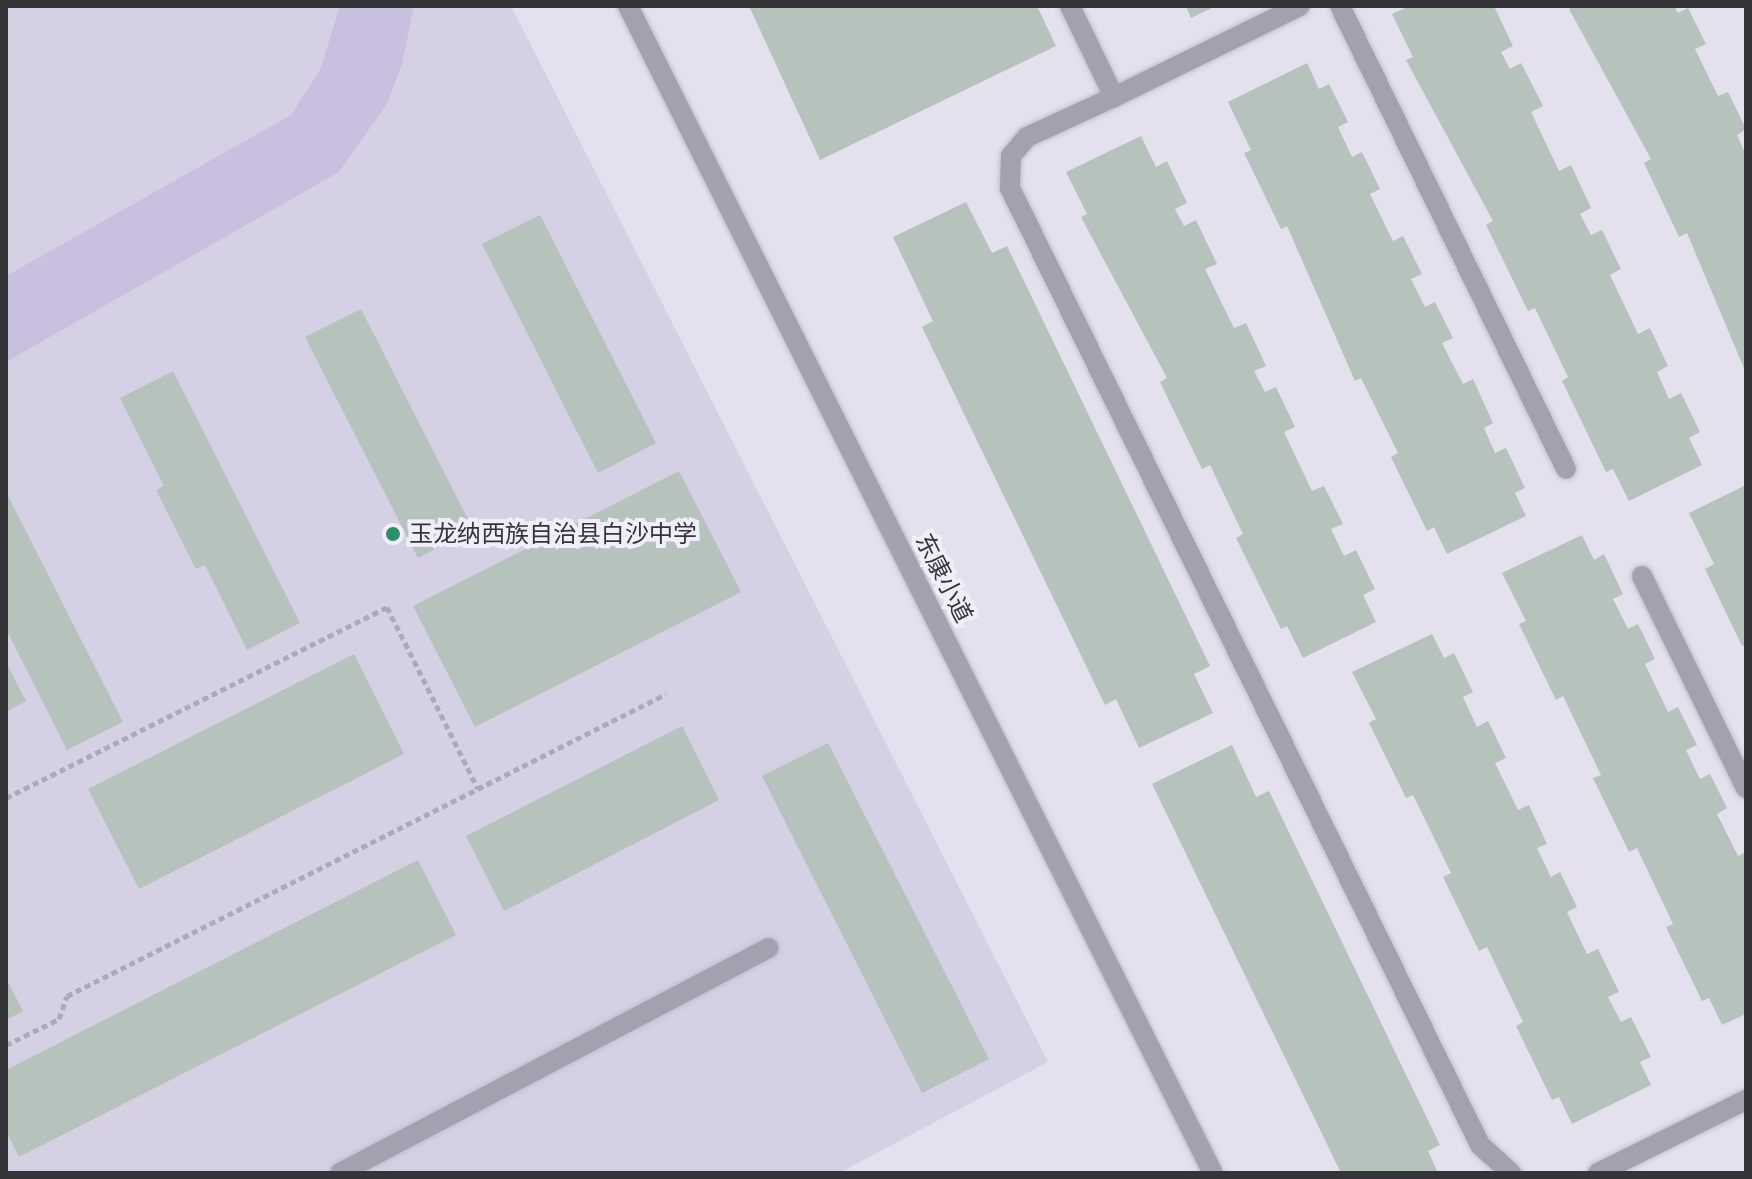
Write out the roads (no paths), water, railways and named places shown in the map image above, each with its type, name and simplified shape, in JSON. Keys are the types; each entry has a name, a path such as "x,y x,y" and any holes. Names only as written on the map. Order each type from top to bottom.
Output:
{"street":[{"name":"东康小道","path":"628,6 1213,1173"},
{"path":"1070,6 1114,97"},
{"path":"1300,6 1027,137 1011,156 1010,188 1480,1145 1511,1173"},
{"path":"1340,6 1566,469"},
{"path":"1642,576 1746,788"},
{"path":"340,1173 768,948"},
{"path":"1598,1173 1746,1100"}],"place":[{"name":"玉龙纳西族自治县白沙中学","path":"393,534"}]}
